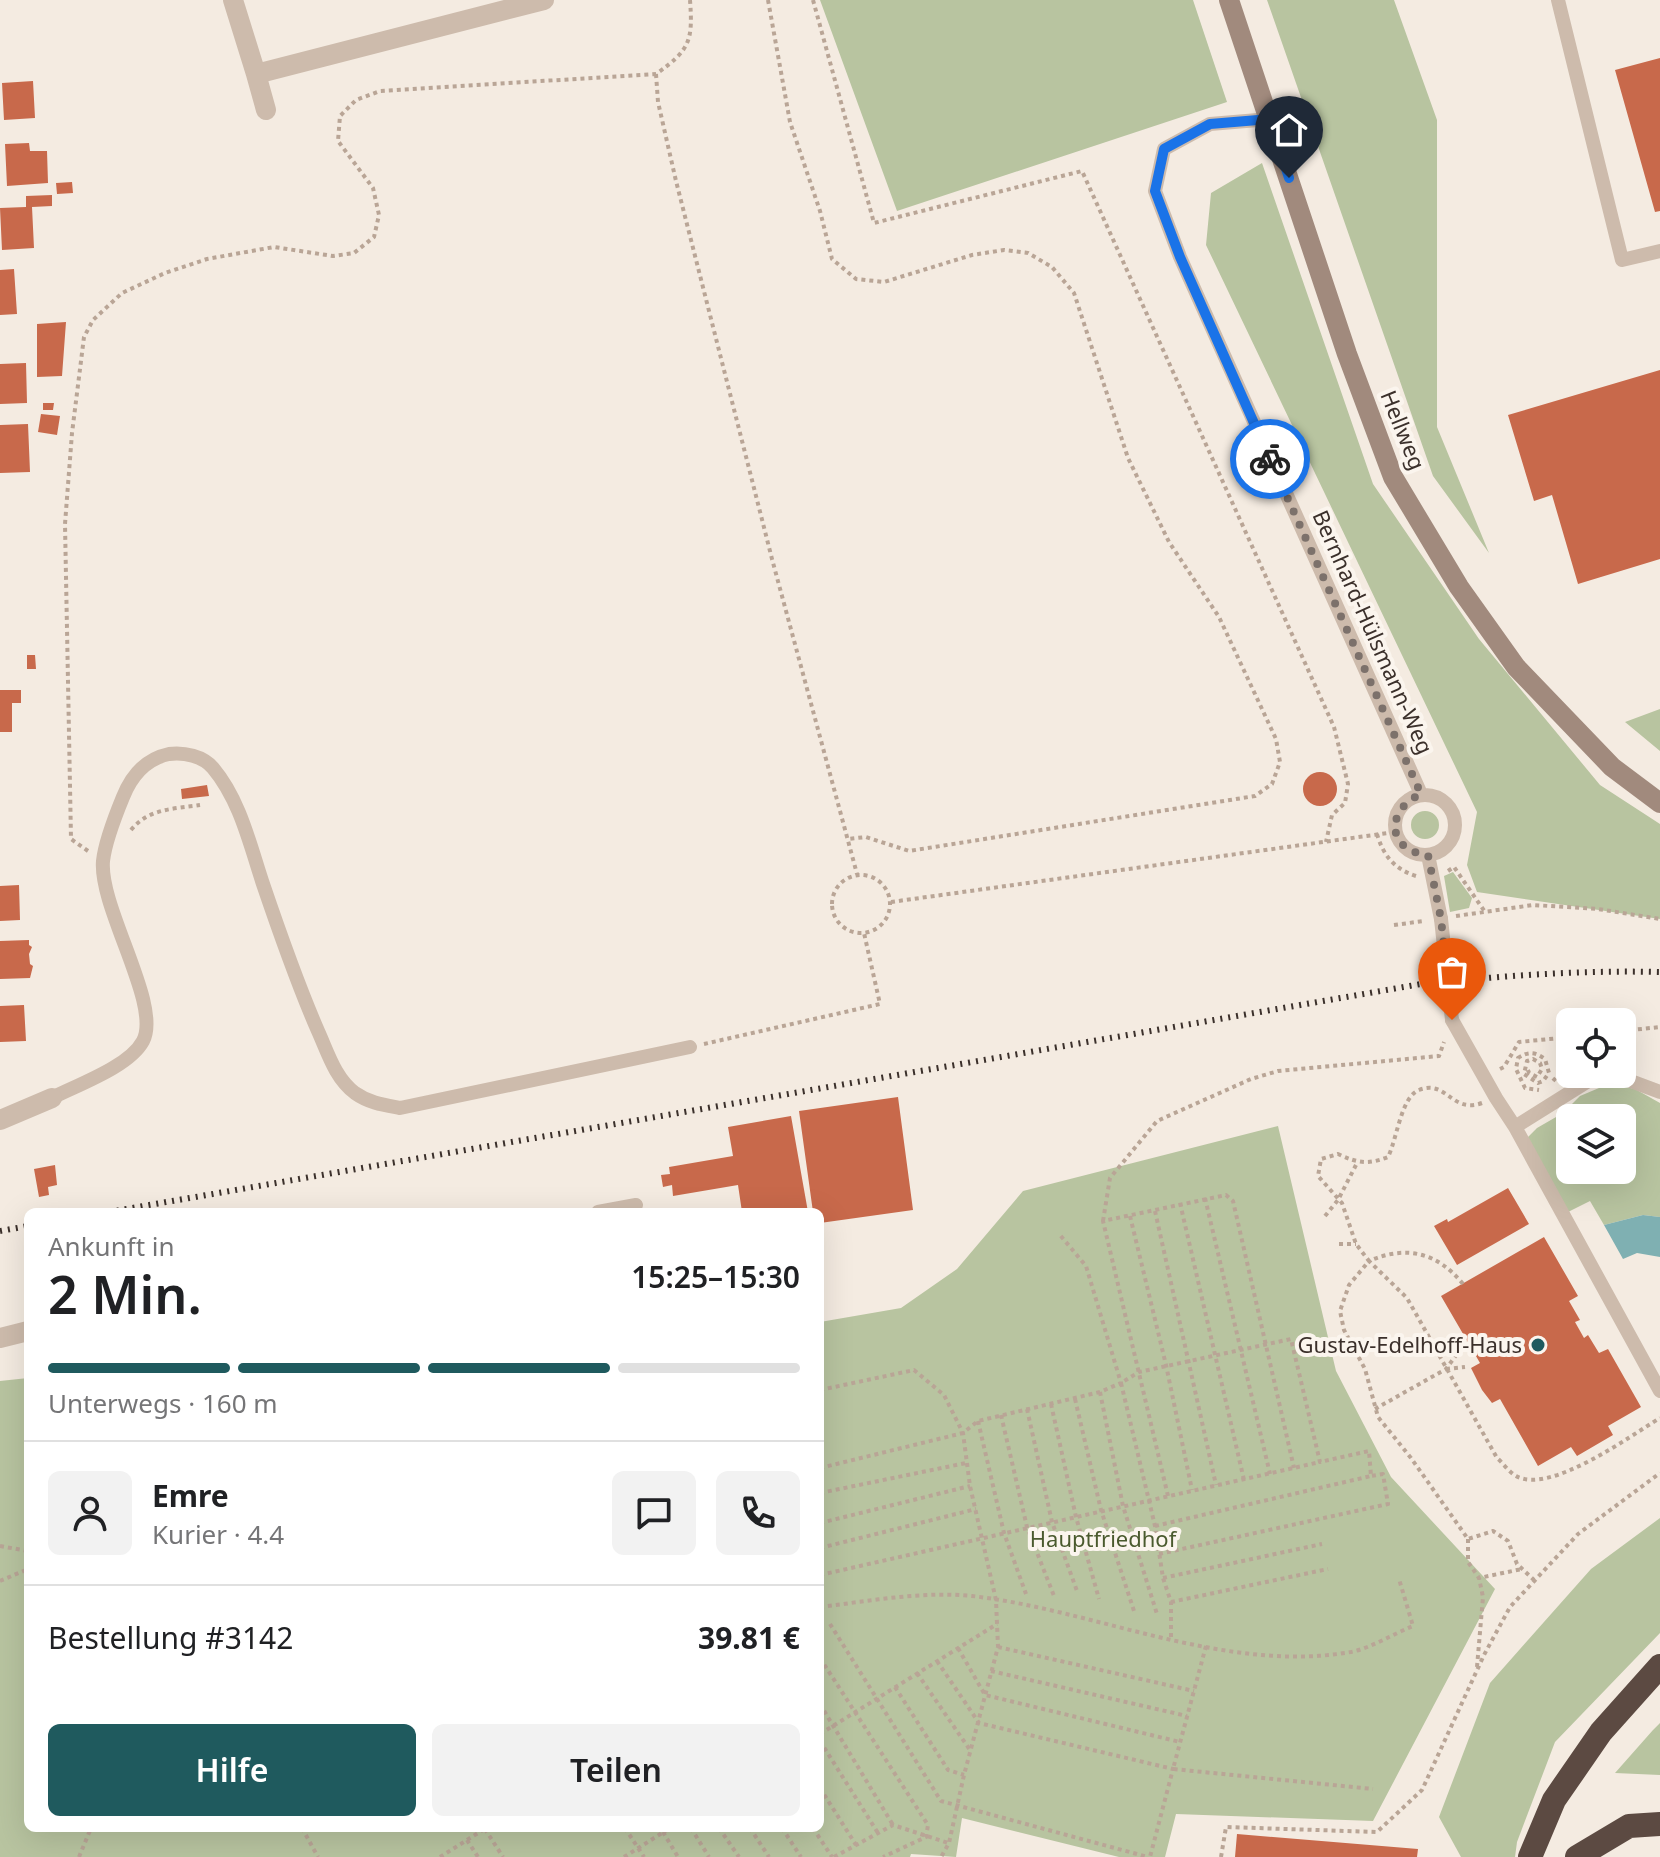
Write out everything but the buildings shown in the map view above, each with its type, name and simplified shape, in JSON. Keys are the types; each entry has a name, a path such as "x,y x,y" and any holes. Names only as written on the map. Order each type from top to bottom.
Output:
{"highway":[{"path":"1530,1857 1554,1800 1601,1732 1660,1666"},
{"path":"1577,1857 1629,1826 1660,1824"}],"street":[{"path":"233,0 266,110"},
{"path":"256,74 544,0"},
{"name":"Hellweg","path":"1229,0 1347,354 1393,477 1459,587 1516,667 1612,767 1660,803"},
{"path":"0,1120 52,1098"},
{"path":"0,1338 24,1332"}],"lane":[{"path":"1558,0 1622,260 1660,251"},
{"name":"Bernhard-Hülsmann-Weg","path":"1270,119 1210,124 1164,149 1155,191 1186,271 1421,794"},
{"path":"52,1098 127,1060 143,1042 148,1025 142,996 118,928 103,861 119,805 131,778 150,761 170,754 194,755 211,765 234,799 295,978 336,1071 354,1093 376,1104 400,1108 690,1047"},
{"path":"1421,794 1437,796 1455,816 1449,844 1440,852 1428,855 1408,850 1395,832 1396,814 1406,800 1421,794"},
{"path":"1428,855 1441,919 1452,1020 1515,1127 1660,1391"},
{"path":"1515,1127 1593,1078 1612,1074 1660,1092"},
{"path":"620,1208 636,1205"}],"path":[{"path":"103,861 71,839 66,666 65,524 72,433 84,337 93,320 122,293 165,273 207,259 274,247 333,256 354,253 374,237 379,215 373,188 338,141 340,116 356,100 380,91 656,74 680,57 692,28 690,0"},
{"path":"768,0 790,122 820,211 832,259 856,279 884,282 972,255 1004,250 1028,253 1052,267 1074,293 1128,458 1169,542 1219,617 1276,739 1280,762 1272,784 1255,796 909,851 866,837 848,839"},
{"path":"813,0 874,223 1082,171 1334,727 1348,784 1345,803 1332,815 1326,842"},
{"path":"656,74 658,102 679,196 857,874"},
{"path":"126,836 139,820 154,812 200,805"},
{"path":"891,902 1395,832"},
{"path":"857,874 876,878 883,884 891,902 886,919 873,931 864,933 854,932 838,921 832,902 840,884 857,874"},
{"path":"1394,925 1533,905 1598,909 1660,919"},
{"path":"690,1047 880,1004 864,933"},
{"path":"1168,1496 1103,1221 1110,1178 1157,1121 1238,1084 1278,1071 1439,1056 1452,1020"},
{"path":"1636,1030 1660,1027"},
{"path":"1484,1077 1504,1067 1519,1042 1556,1038"},
{"path":"1528,1070 1537,1077 1542,1069 1540,1063 1533,1059 1527,1061 1524,1074 1530,1080 1538,1083 1549,1073 1545,1059 1535,1053 1526,1053 1518,1058 1516,1069 1525,1088 1541,1090 1556,1078"},
{"path":"1496,1098 1472,1107 1460,1105 1439,1088 1429,1086 1414,1092 1406,1102 1388,1157 1357,1163 1338,1154 1321,1159 1318,1176 1342,1203 1356,1244 1407,1298 1497,1458 1516,1477 1552,1478 1660,1418"},
{"path":"1325,1216 1338,1200 1357,1163"},
{"path":"1103,1221 1205,1198 1226,1195 1233,1201 1294,1468"},
{"path":"1205,1198 1270,1474"},
{"path":"1180,1203 1244,1480"},
{"path":"1155,1210 1216,1485"},
{"path":"1130,1216 1192,1490"},
{"path":"1060,1235 1086,1266 1121,1383 1155,1526 1163,1578 1171,1602 1171,1638"},
{"path":"1339,1244 1356,1244"},
{"path":"1463,1284 1451,1270 1436,1260 1413,1252 1390,1252 1369,1261 1349,1285 1340,1311 1344,1330 1365,1369 1378,1417 1468,1539 1468,1562 1479,1578 1483,1597 1477,1672"},
{"path":"824,1467 963,1433 978,1421 1100,1392 1139,1372 1291,1339 1320,1462"},
{"path":"1446,1369 1462,1347"},
{"path":"1375,1409 1446,1369 1465,1367"},
{"path":"824,1389 914,1370 944,1395 963,1433 970,1486 996,1600 998,1647 949,1843 941,1857"},
{"path":"1100,1392 1123,1506 1157,1614"},
{"path":"1075,1399 1101,1510 1134,1611"},
{"path":"1051,1404 1076,1517 1099,1599"},
{"path":"1027,1409 1052,1522 1077,1591"},
{"path":"1001,1415 1027,1527 1054,1596"},
{"path":"978,1421 1004,1533 1026,1594"},
{"path":"824,1574 1369,1451 1371,1476"},
{"path":"824,1492 966,1463"},
{"path":"1221,1857 1226,1827 1377,1832 1422,1790 1510,1607 1578,1534 1660,1473"},
{"path":"1155,1526 1383,1474 1388,1504 1159,1554"},
{"path":"824,1522 970,1486"},
{"path":"824,1547 976,1509"},
{"path":"1468,1539 1493,1531 1508,1541 1517,1564 1534,1580"},
{"path":"1163,1578 1322,1544"},
{"path":"0,1546 24,1550"},
{"path":"1171,1602 1328,1569"},
{"path":"1479,1578 1522,1569"},
{"path":"0,1581 24,1571"},
{"path":"824,1607 922,1596 970,1596 1206,1646 1271,1656 1354,1651 1413,1626 1399,1579"},
{"path":"830,1624 941,1801 1149,1857 1206,1646"},
{"path":"824,1731 997,1624"},
{"path":"998,1647 1194,1691"},
{"path":"958,1648 985,1695 1180,1742"},
{"path":"937,1661 979,1723 1173,1769 1373,1789"},
{"path":"824,1664 928,1825 926,1837"},
{"path":"990,1670 1187,1716"},
{"path":"917,1673 970,1750"},
{"path":"895,1687 948,1770 964,1775"},
{"path":"824,1711 893,1825 949,1843"},
{"path":"824,1747 878,1833"},
{"path":"824,1794 856,1845"},
{"path":"816,1832 833,1857 893,1825"},
{"path":"79,1857 89,1832"},
{"path":"304,1832 318,1857"},
{"path":"440,1857 479,1832"},
{"path":"487,1832 503,1857"},
{"path":"629,1832 644,1857"},
{"path":"624,1857 663,1832 678,1857"},
{"path":"693,1832 709,1857"},
{"path":"722,1832 739,1857"},
{"path":"753,1832 769,1857"},
{"path":"785,1832 801,1857"},
{"path":"883,1857 926,1837"},
{"path":"467,1840 478,1857"}],"green space":[{"path":"820,0 1193,0 1227,102 897,211"},
{"path":"1267,0 1394,0 1437,120 1437,427 1489,553 1433,476"},
{"path":"1262,163 1373,484 1479,639 1600,785 1660,824 1660,919 1477,892 1467,865 1477,812 1206,245 1211,193"},
{"path":"1660,709 1660,751 1625,722"},
{"path":"1425,811 1435,815 1439,825 1435,835 1425,839 1415,835 1411,825 1415,815"},
{"path":"1453,872 1472,898 1469,908 1450,912 1444,876"},
{"path":"1599,1088 1630,1088 1660,1103 1660,1217 1643,1215 1604,1225 1590,1201 1568,1212 1527,1138 1556,1117 1556,1184 1636,1184 1636,1104 1572,1104 1580,1096"},
{"name":"Hauptfriedhof","path":"1278,1126 1336,1371 1391,1477 1495,1589 1373,1821 1176,1814 1165,1857 1119,1857 962,1818 956,1857 911,1854 910,1857 0,1857 0,1381 24,1378 24,1832 824,1832 824,1321 901,1308 957,1269 1023,1191"},
{"path":"1660,1518 1660,1633 1555,1742 1517,1842 1515,1857 1461,1857 1439,1817 1490,1683 1591,1569"},
{"path":"1660,1723 1660,1775 1615,1773 1653,1730"}],"water":[{"path":"1643,1215 1660,1217 1660,1257 1637,1253 1623,1259 1604,1225"}],"railway":[{"path":"132,1208 1421,984 1540,974 1660,972"},
{"path":"0,1231 24,1227"}],"way so far":[{"path":"1270,459 1421,794 1406,800 1396,814 1395,832 1408,850 1428,855 1441,919 1452,1020"}],"place":[{"name":"Gustav-Edelhoff-Haus","path":"1538,1345"}],"route":[{"path":"1270,459 1180,257 1155,191 1164,149 1210,124 1270,119 1289,178"}]}
